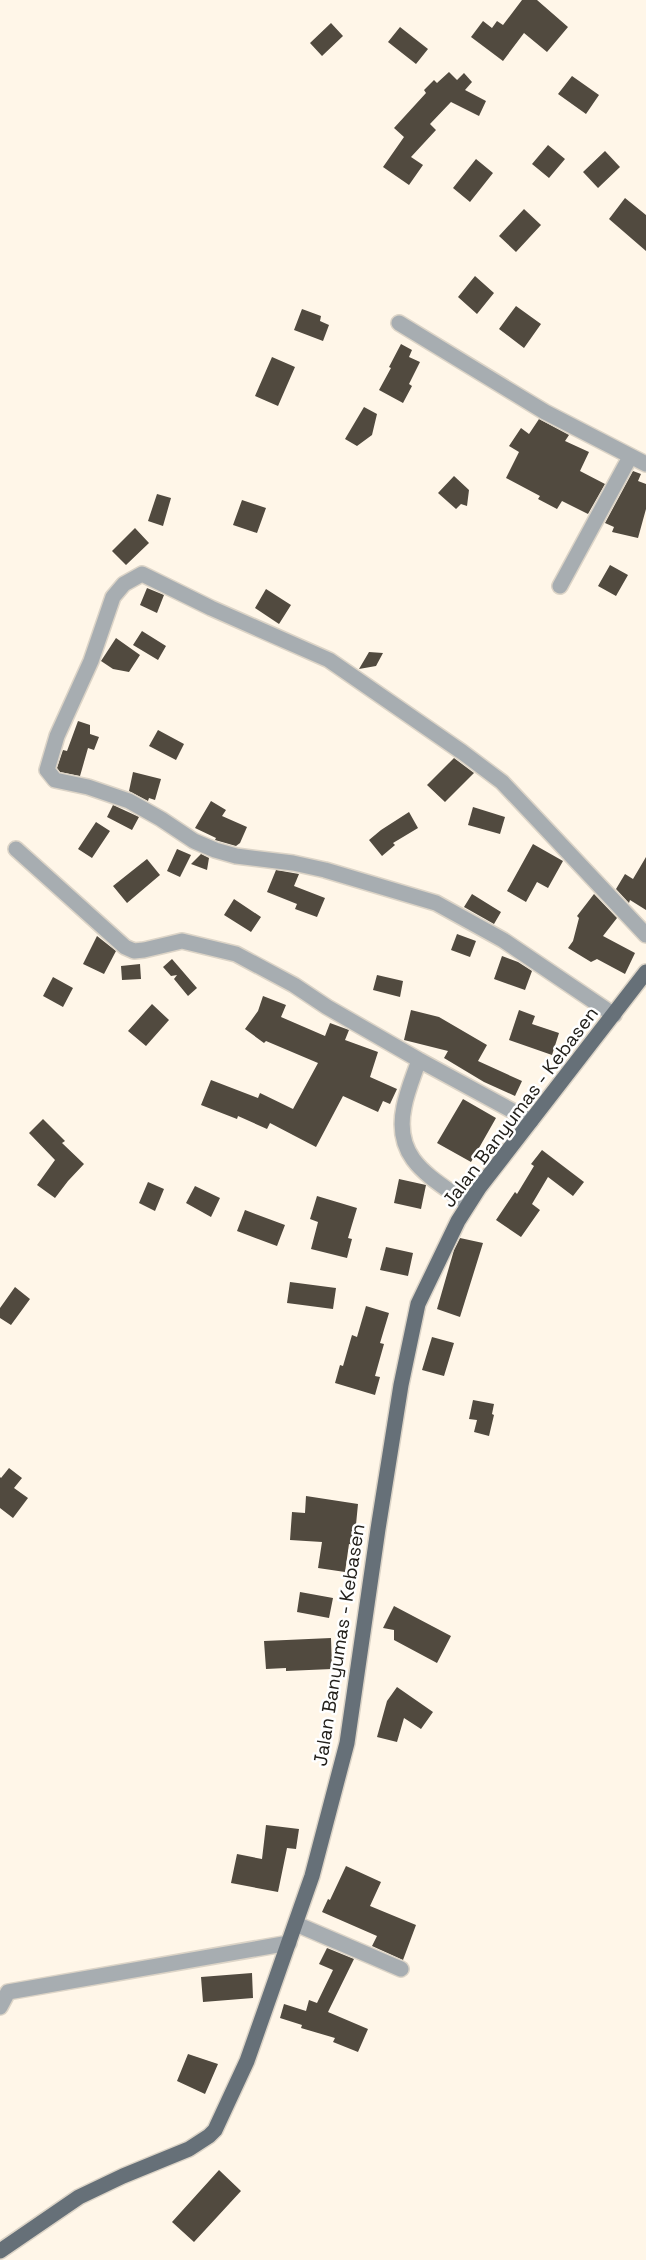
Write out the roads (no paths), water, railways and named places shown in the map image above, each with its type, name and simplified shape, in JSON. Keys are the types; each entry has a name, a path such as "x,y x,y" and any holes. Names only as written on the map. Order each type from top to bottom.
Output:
{"main road":[{"name":"Jalan Banyumas - Kebasen","path":"0,2251 79,2197 123,2176 189,2149 212,2133 247,2061 296,1924 322,1844 347,1743 379,1520 401,1385 418,1304 468,1204 646,972"}],"street":[{"path":"399,323 545,412 646,464"},
{"path":"560,586 630,457"},
{"path":"614,1014 503,940 436,903 326,870 293,863 236,856 215,850 194,841 129,801 88,787 60,782 52,778 47,770 57,736 91,661 113,597 124,584 142,574 211,608 329,660 502,782 646,935"},
{"path":"16,849 125,947 134,951 144,950 182,941 236,954 294,985 327,1007 419,1060 531,1121"},
{"path":"419,1060 404,1106 402,1125 404,1145 420,1168 468,1204"},
{"path":"296,1924 401,1969"},
{"path":"0,2007 8,1992 289,1943"}]}
